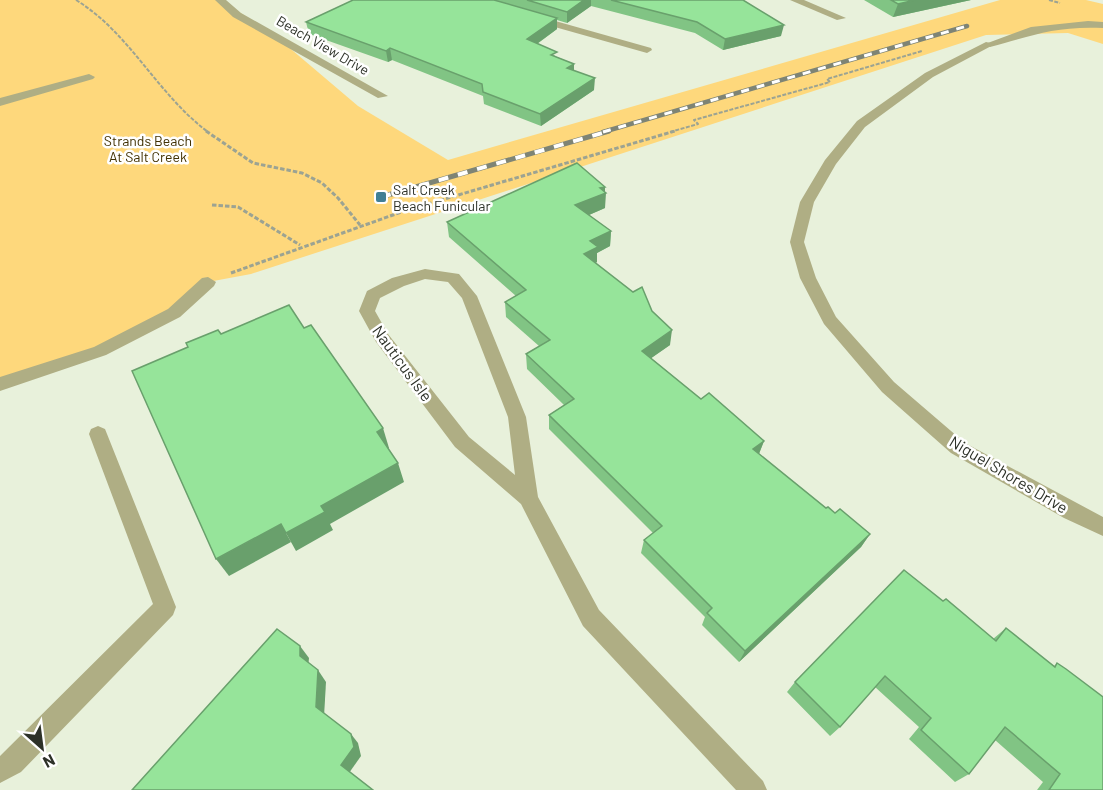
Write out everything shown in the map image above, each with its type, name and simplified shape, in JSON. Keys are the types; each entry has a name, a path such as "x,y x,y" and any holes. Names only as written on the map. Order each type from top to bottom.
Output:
{"street":[{"name":"Beach View Drive","path":"220,0 237,15 382,96"},
{"path":"795,0 841,18"},
{"path":"525,15 647,50"},
{"name":"Niguel Shores Drive","path":"1103,25 1055,24 1029,29 990,44 929,75 861,124 830,163 807,202 797,242 808,278 830,320 888,387 958,448 1071,512 1103,527"},
{"path":"0,102 89,77"},
{"name":"Nauticus Isle","path":"528,498 462,442 382,338 367,311 373,295 398,282 425,274 453,278 469,296 517,417 528,498 591,618 754,790"},
{"path":"0,384 100,351 174,313 208,282"},
{"path":"0,770 12,763 165,607 98,434"}],"path":[{"path":"76,0 103,18 142,61 171,99 243,159 263,166 292,170 319,180 335,192 360,225"},
{"path":"208,282 360,225 698,124 694,120 819,86 830,82 827,79 926,50"},
{"path":"212,205 237,207 300,246"}],"green space":[{"name":"Strands Beach At Salt Creek","path":"0,0 220,0 272,33 358,106 448,160 1000,0 1086,0 1103,4 1103,44 1068,33 986,35 251,274 208,282 174,313 100,351 0,384"}],"building":[{"path":"353,0 494,0 557,18 527,39 557,52 551,55 574,64 567,68 595,78 540,114 483,92 482,84 390,48 386,51 306,22"},
{"path":"527,0 584,0 567,12"},
{"path":"611,0 743,0 784,25 725,39 697,22"},
{"path":"891,0 915,0 898,4"},
{"path":"577,163 605,187 600,188 606,193 575,205 611,231 590,241 598,247 584,254 633,292 642,287 652,311 672,330 642,351 701,399 709,393 764,441 753,449 826,508 828,507 835,513 840,509 870,534 745,651 707,613 712,608 644,540 662,526 549,415 574,399 526,354 550,340 505,302 526,290 447,222"},
{"path":"289,305 304,328 311,325 383,428 377,432 398,463 321,506 325,512 286,533 281,524 216,559 132,371 188,347 186,343 218,330 221,334"},
{"path":"904,570 943,601 946,599 996,641 1006,628 1055,667 1057,663 1103,697 1103,790 1049,790 1060,774 1005,727 969,774 921,730 931,718 885,676 840,727 795,682"},
{"path":"277,629 300,646 300,656 318,670 316,707 351,734 354,747 341,765 373,790 132,790"}],"railway":[{"path":"603,132 967,26"},
{"path":"381,197 609,131"}],"place":[{"name":"Salt Creek Beach Funicular","path":"381,197"}]}
